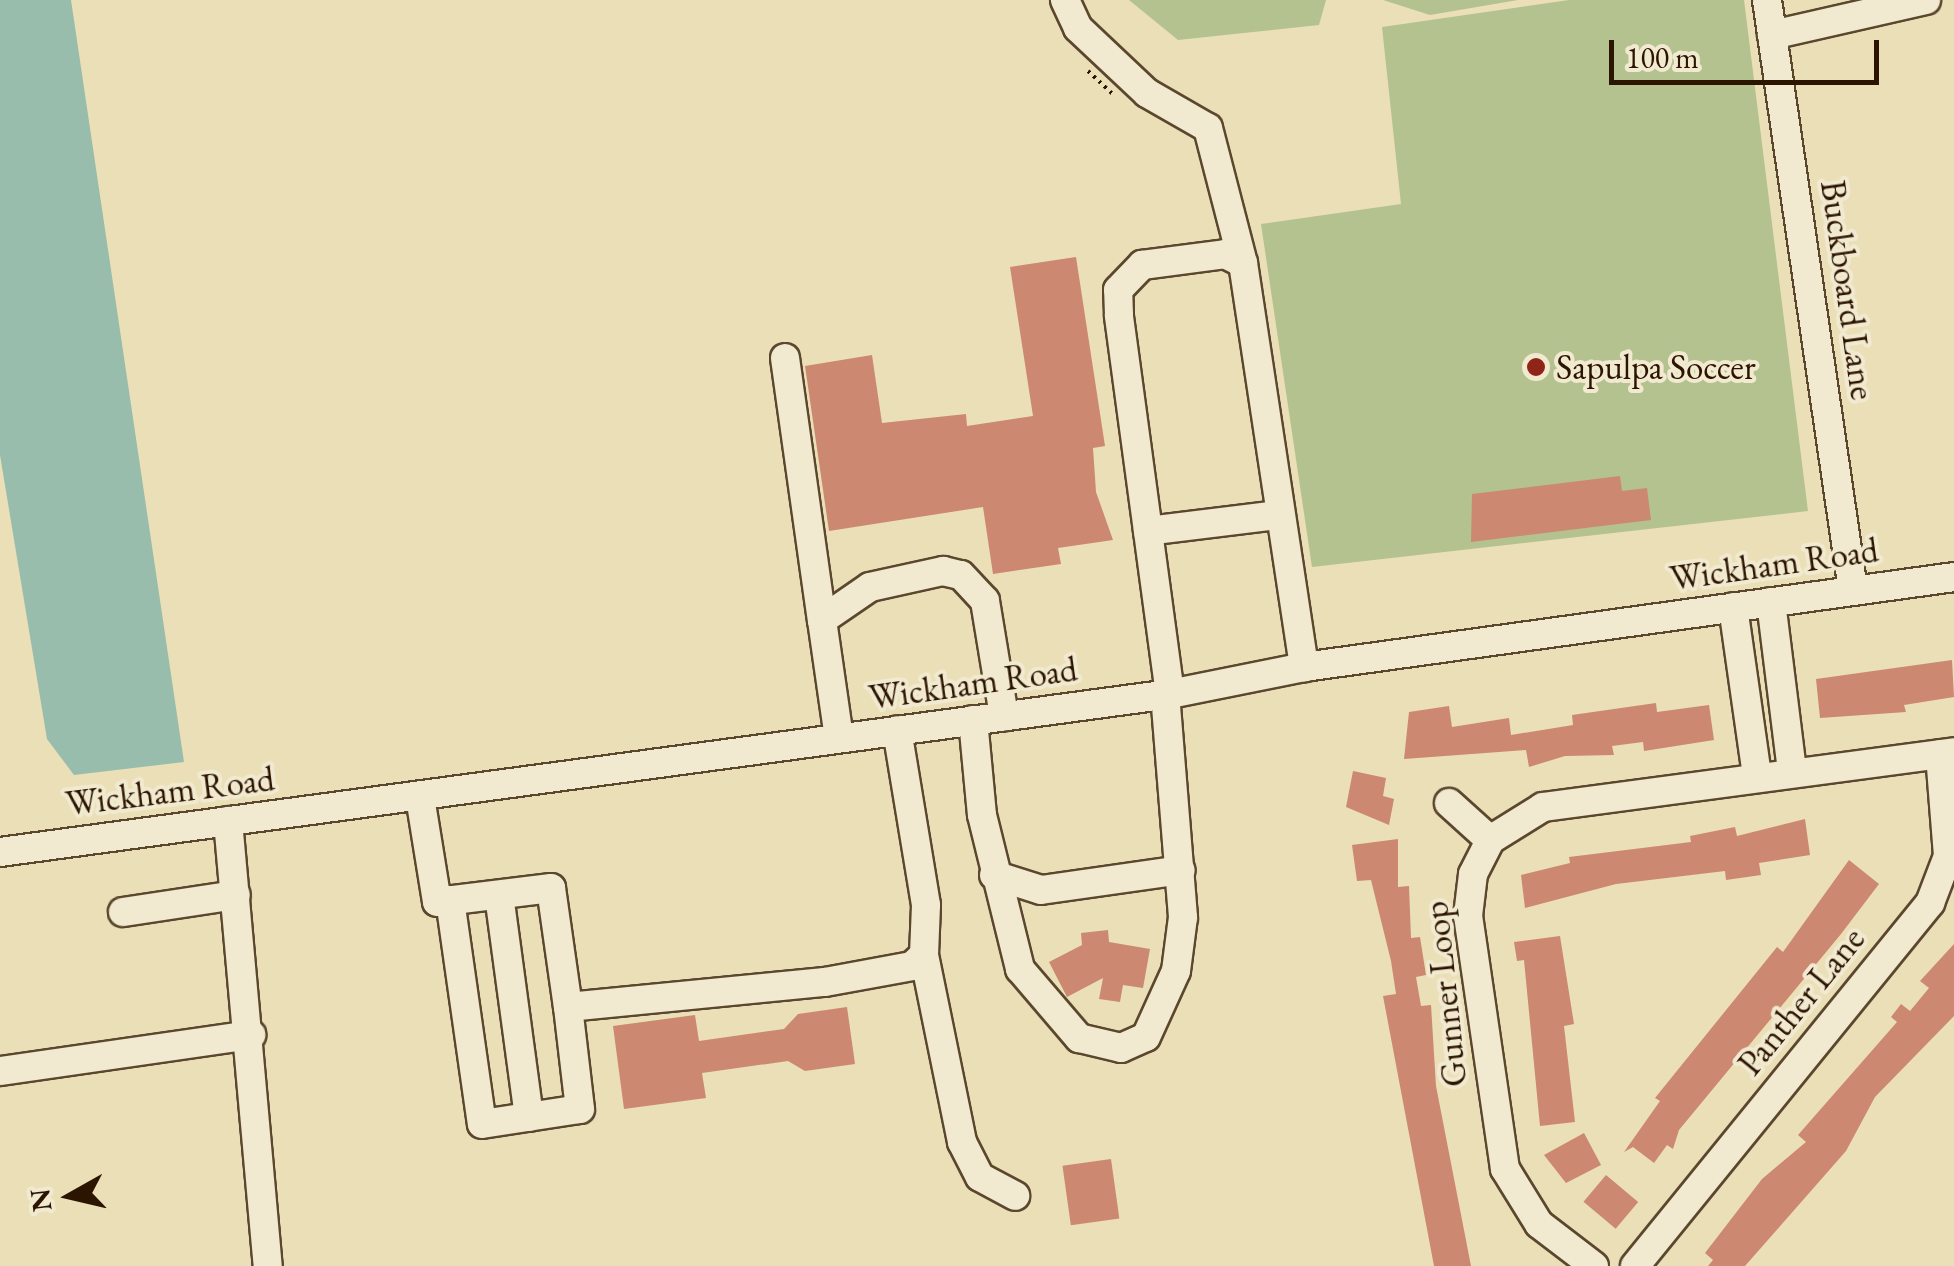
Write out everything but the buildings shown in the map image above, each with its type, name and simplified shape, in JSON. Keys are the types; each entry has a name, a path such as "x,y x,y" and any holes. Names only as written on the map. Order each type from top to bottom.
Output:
{"street":[{"path":"1065,0 1078,28 1147,93 1208,128 1243,263 1304,667"},
{"name":"Buckboard Lane","path":"1767,0 1853,590"},
{"path":"1772,36 1926,0"},
{"path":"973,720 994,875 1020,969 1080,1038 1121,1048 1146,1037 1172,985 1180,870 1167,694 1118,290 1142,265 1225,254 1243,263"},
{"path":"785,358 839,738"},
{"path":"1148,531 1280,515"},
{"path":"822,620 870,587 943,571 961,575 985,601 1004,716"},
{"name":"Wickham Road","path":"0,852 1167,694 1304,667 1954,577"},
{"path":"1772,602 1792,771"},
{"path":"1733,607 1758,776"},
{"path":"897,730 926,905 924,956 962,1142 980,1177 1015,1196"},
{"path":"1449,803 1490,840 1543,807 1947,753"},
{"name":"Panther Lane","path":"1635,1266 1930,903 1948,856 1947,753"},
{"path":"420,797 436,902 450,900 499,895 551,888 580,1109 482,1124 450,900"},
{"path":"228,822 252,1035 268,1266"},
{"name":"Gunner Loop","path":"1490,840 1473,874 1468,916 1505,1169 1539,1224 1594,1266"},
{"path":"994,875 1041,890 1180,870"},
{"path":"123,912 236,895"},
{"path":"499,895 529,1117"},
{"path":"568,1007 825,982 912,966 924,956"},
{"path":"0,1071 252,1035"}],"shaded area":[{"path":"0,0 71,0 184,762 74,775 47,739 0,455"},
{"path":"1129,0 1326,0 1319,25 1178,40"},
{"path":"1383,0 1518,0 1430,15"},
{"name":"Sapulpa Soccer","path":"1569,0 1744,0 1808,511 1312,567 1261,224 1401,204 1382,27"}],"place":[{"name":"Sapulpa Soccer","path":"1536,367"}]}
